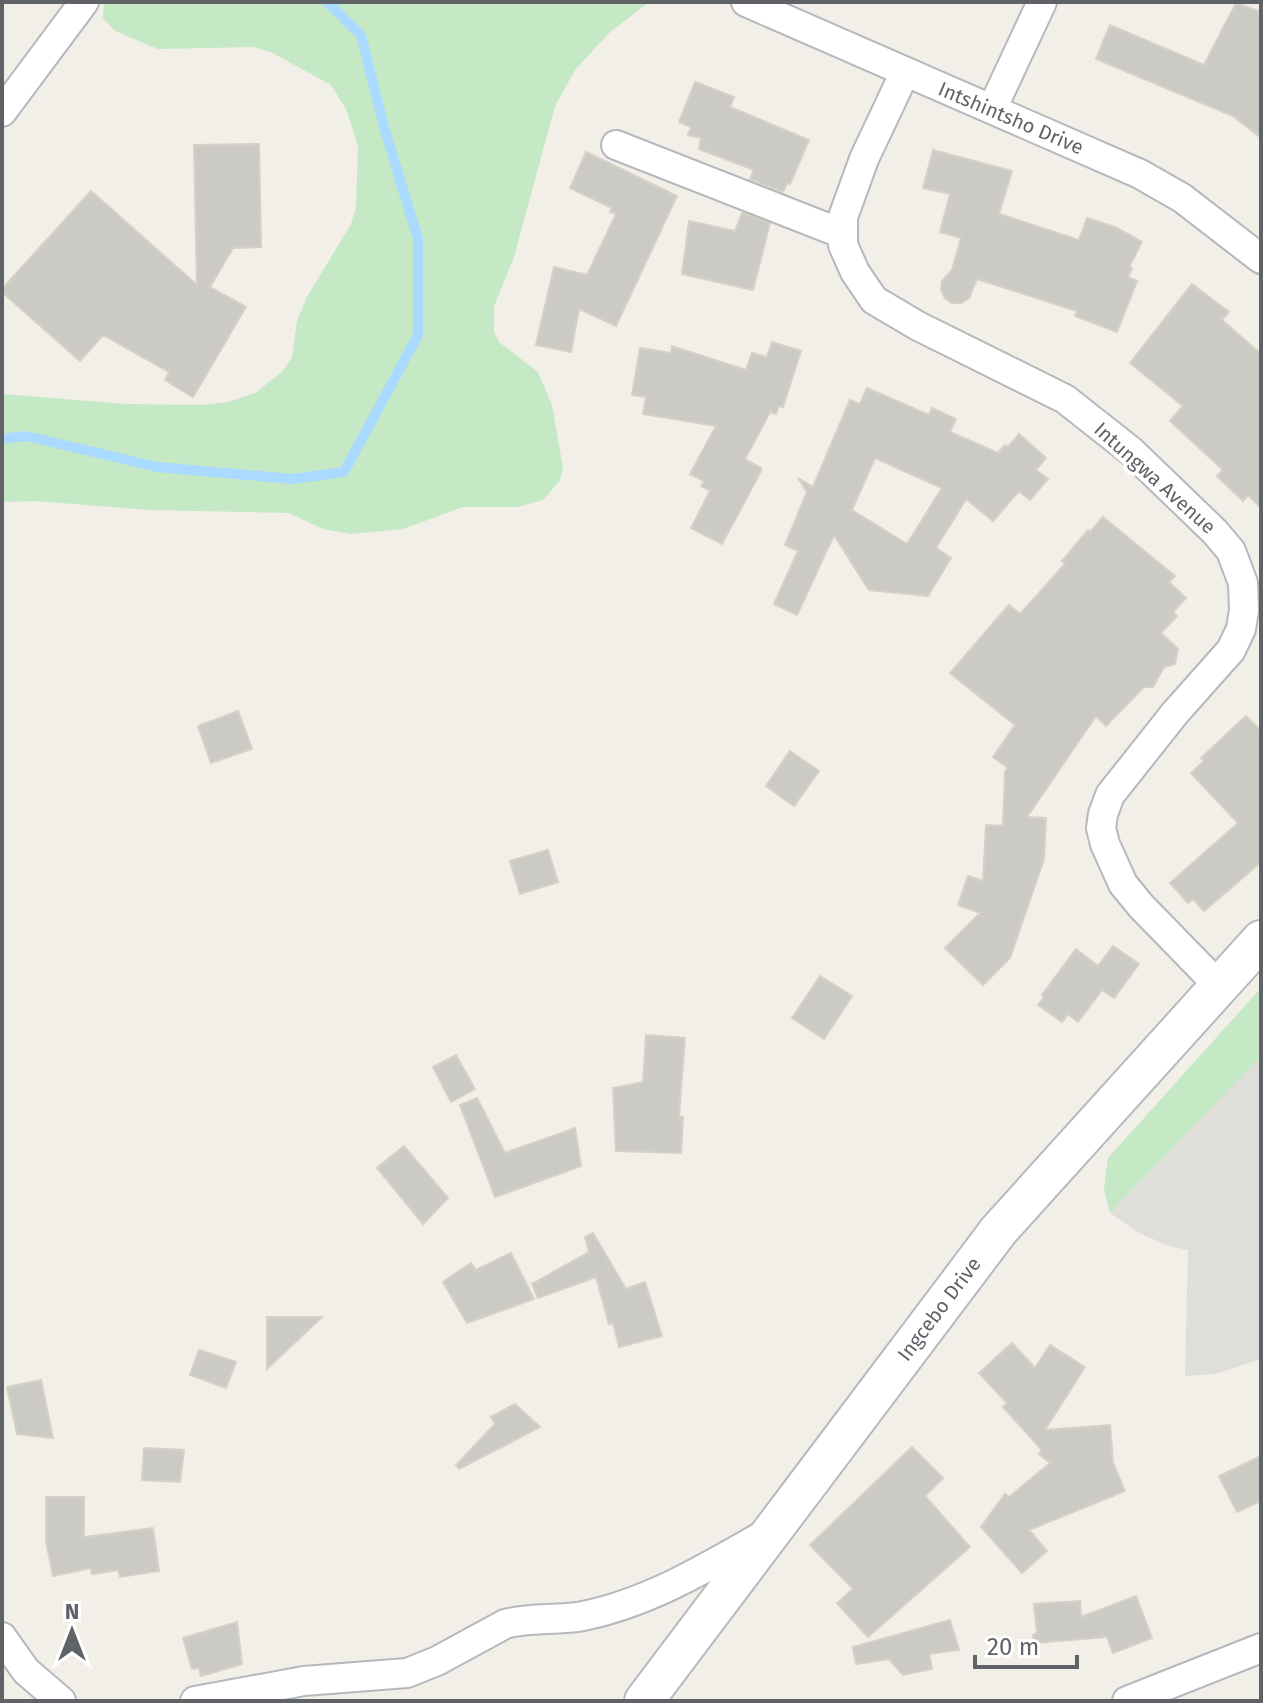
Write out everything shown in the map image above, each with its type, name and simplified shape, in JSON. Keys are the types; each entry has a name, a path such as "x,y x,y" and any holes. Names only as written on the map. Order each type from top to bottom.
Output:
{"main road":[{"name":"Ingcebo Drive","path":"644,1701 999,1230 1261,940"}],"street":[{"path":"2,112 84,2"},
{"name":"Intshintsho Drive","path":"746,2 1150,180 1182,198 1261,259"},
{"path":"992,109 1042,2"},
{"name":"Intungwa Avenue","path":"905,72 864,159 843,217 843,245 855,272 874,300 918,326 1065,399 1131,451 1215,532 1231,551 1243,583 1241,629 1231,650 1175,713 1110,795 1101,828 1123,884 1218,985"},
{"path":"616,145 843,234"},
{"path":"195,1701 304,1681 384,1676 421,1669 505,1624 518,1620 586,1615 673,1586 772,1531"},
{"path":"2,1637 26,1671 61,1701"},
{"path":"1127,1701 1261,1648"}],"shaded area":[{"path":"1261,1056 1261,1359 1216,1374 1185,1376 1188,1250 1169,1246 1139,1233 1110,1213"}],"green space":[{"path":"104,2 649,2 609,33 575,70 555,106 514,257 494,306 494,332 499,342 538,372 552,405 563,468 560,480 543,500 518,507 463,507 403,529 351,534 323,529 289,513 2,502 2,394 127,404 202,405 229,402 255,393 283,371 292,357 297,321 307,297 351,224 356,207 358,146 346,109 331,85 271,52 253,47 158,49 115,31 103,18"},
{"path":"1261,988 1261,1056 1110,1213 1104,1190 1108,1158"}],"building":[{"path":"1236,3 1261,12 1261,138 1233,116 1096,59 1110,25 1204,65"},
{"path":"695,82 734,97 730,107 809,140 790,184 787,183 783,192 750,179 754,170 699,149 701,138 688,135 691,127 679,122"},
{"path":"259,144 261,247 233,248 210,287 246,307 193,397 165,380 169,372 103,335 80,361 2,292 91,191 197,285 194,145"},
{"path":"933,150 1012,171 999,214 1079,240 1087,218 1115,227 1142,242 1129,267 1132,268 1128,277 1137,281 1117,332 1075,316 1077,311 977,279 969,298 961,303 952,303 945,298 941,290 942,281 952,270 961,238 940,232 950,194 923,188"},
{"path":"586,152 677,196 616,326 579,309 571,352 536,345 554,267 587,275 616,214 610,212 612,208 570,188"},
{"path":"742,213 770,223 753,290 682,274 689,221 735,231"},
{"path":"1192,284 1229,312 1222,320 1261,354 1261,508 1248,495 1243,501 1217,476 1223,470 1170,421 1183,406 1130,363"},
{"path":"772,342 801,351 783,407 779,406 776,414 770,412 745,459 761,471 722,544 691,528 710,491 701,486 704,481 690,474 716,426 643,414 646,397 632,395 640,348 671,353 672,346 746,370 752,353 767,357"},
{"path":"867,388 929,415 932,408 956,419 950,432 998,453 1019,434 1046,458 1036,470 1048,479 1030,500 1019,491 993,521 966,499 936,548 951,558 928,596 869,590 834,535 797,615 774,604 798,551 785,545 807,492 798,478 813,487 850,400 860,404","holes":["875,458 942,488 907,544 852,510"]},
{"path":"1103,517 1175,576 1169,582 1186,598 1173,612 1177,616 1161,633 1178,649 1175,664 1164,667 1153,687 1144,687 1106,726 1096,716 1027,817 1046,818 1044,859 1010,958 983,985 945,948 980,913 958,905 968,876 983,881 986,825 1003,826 1005,771 1008,768 993,757 1015,725 950,673 1009,605 1020,614 1065,564 1062,561 1088,530 1090,532"},
{"path":"238,711 252,749 211,763 198,726"},
{"path":"1246,716 1261,731 1261,862 1204,911 1193,899 1188,903 1170,883 1238,823 1191,773 1204,761 1201,758"},
{"path":"790,751 819,771 794,806 766,786"},
{"path":"548,850 558,882 520,894 510,861"},
{"path":"1113,946 1139,964 1114,998 1102,990 1078,1022 1068,1014 1062,1022 1038,1005 1076,949 1098,966"},
{"path":"820,976 852,996 824,1039 792,1018"},
{"path":"646,1035 685,1038 679,1116 683,1117 681,1153 616,1151 613,1088 643,1082"},
{"path":"456,1055 475,1089 451,1102 433,1067"},
{"path":"477,1098 505,1153 575,1128 581,1166 495,1197 460,1105"},
{"path":"404,1146 448,1198 423,1224 377,1168"},
{"path":"593,1233 626,1289 645,1282 662,1336 619,1347 596,1277 538,1298 532,1284 589,1252 585,1237"},
{"path":"511,1253 534,1299 467,1323 443,1282 471,1263 476,1270"},
{"path":"267,1317 322,1317 267,1369"},
{"path":"1012,1343 1035,1368 1050,1345 1085,1367 1045,1430 1110,1425 1113,1463 1125,1491 1029,1530 1047,1551 1022,1573 981,1527 1005,1494 1009,1497 1050,1463 1039,1454 1042,1450 1003,1407 1007,1403 979,1373"},
{"path":"199,1350 236,1362 226,1388 190,1375"},
{"path":"41,1380 53,1438 17,1434 7,1387"},
{"path":"515,1404 540,1427 459,1469 456,1465 495,1424 491,1417"},
{"path":"912,1447 943,1478 925,1496 970,1547 868,1637 837,1603 853,1589 810,1545"},
{"path":"144,1448 184,1450 180,1482 142,1480"},
{"path":"1261,1456 1261,1501 1237,1512 1219,1476"},
{"path":"46,1497 84,1497 84,1537 153,1528 159,1571 120,1577 118,1570 92,1574 91,1568 53,1576 46,1541"},
{"path":"1136,1596 1152,1638 1113,1653 1107,1637 1035,1643 1034,1604 1080,1601 1081,1617"},
{"path":"950,1620 959,1650 929,1654 932,1669 903,1675 889,1659 856,1664 853,1647"},
{"path":"237,1622 242,1664 201,1676 199,1668 192,1669 183,1638"}],"waterway":[{"path":"2,439 26,436 157,467 292,479 344,472 418,335 418,239 384,127 361,35 327,2"}]}
